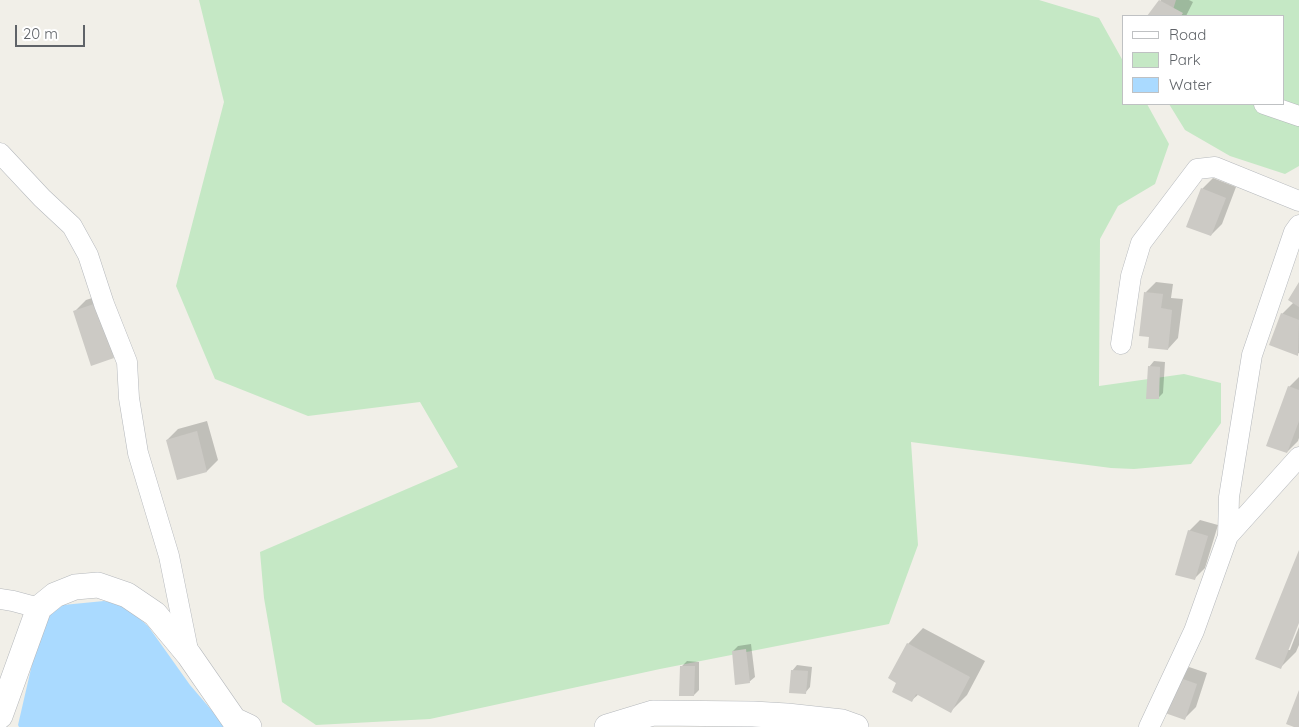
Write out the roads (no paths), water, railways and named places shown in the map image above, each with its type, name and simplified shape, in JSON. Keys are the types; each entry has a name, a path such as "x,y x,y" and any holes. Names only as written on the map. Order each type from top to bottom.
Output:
{"street":[{"path":"1267,105 1299,116"},
{"path":"0,153 42,198 72,226 88,255 104,304 127,362 129,398 138,453 169,556 189,655"},
{"path":"1121,344 1131,276 1141,243 1197,169 1215,166 1299,200"},
{"path":"1150,727 1194,632 1228,536 1229,497 1252,355 1294,232 1299,225"},
{"path":"1228,536 1299,457"},
{"path":"0,716 39,608 55,595 75,587 98,585 127,595 155,614 189,655 234,720 250,727"},
{"path":"0,600 13,601 39,608"},
{"path":"607,727 653,714 753,714 842,722 856,727"}],"water":[{"path":"104,601 124,605 148,626 190,685 226,727 19,727 42,621 63,605"}]}
